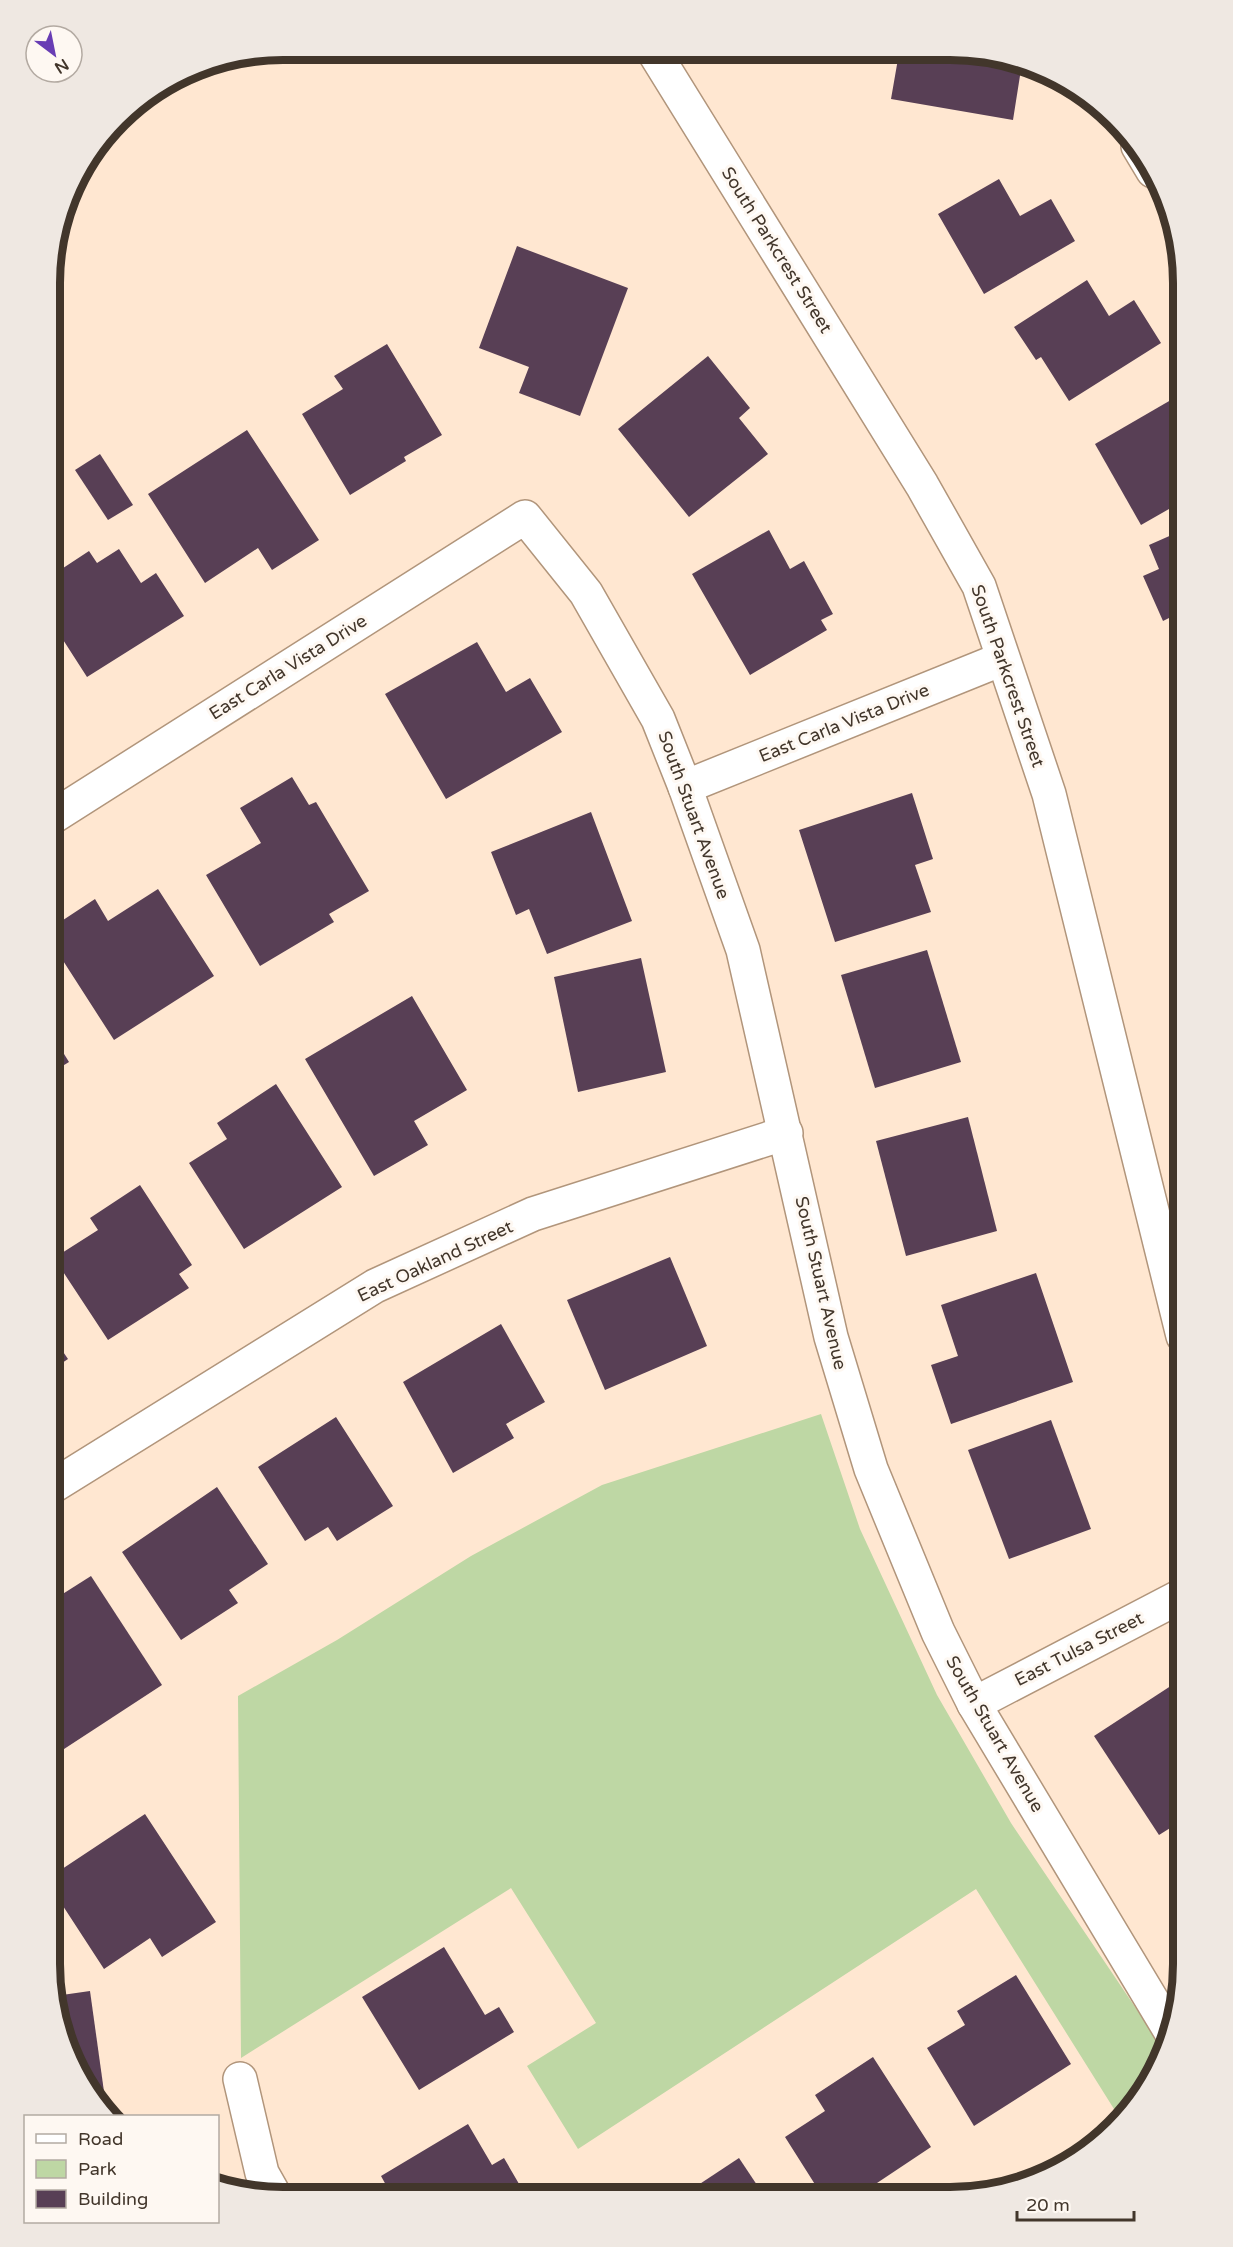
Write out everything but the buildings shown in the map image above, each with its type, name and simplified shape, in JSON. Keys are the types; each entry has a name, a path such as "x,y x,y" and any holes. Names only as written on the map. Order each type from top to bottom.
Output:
{"street":[{"name":"South Parkcrest Street","path":"659,60 922,485 979,586 1048,794 1173,1295"},
{"name":"East Carla Vista Drive","path":"60,812 525,517"},
{"name":"South Stuart Avenue","path":"525,517 586,593 658,719 685,787 742,950 786,1133 831,1337 871,1469 938,1632 974,1704 1165,2022"},
{"name":"East Carla Vista Drive","path":"685,787 1002,659"},
{"name":"East Oakland Street","path":"60,1482 375,1286 533,1214 786,1133"},
{"name":"East Tulsa Street","path":"974,1704 1173,1600"},
{"path":"240,2079 262,2173 270,2187"}],"green space":[{"path":"821,1414 860,1529 937,1695 1011,1823 1156,2038 1150,2063 1125,2102 1114,2109 976,1889 578,2149 527,2066 596,2023 511,1888 241,2058 238,1696 337,1640 471,1556 602,1485"}]}
